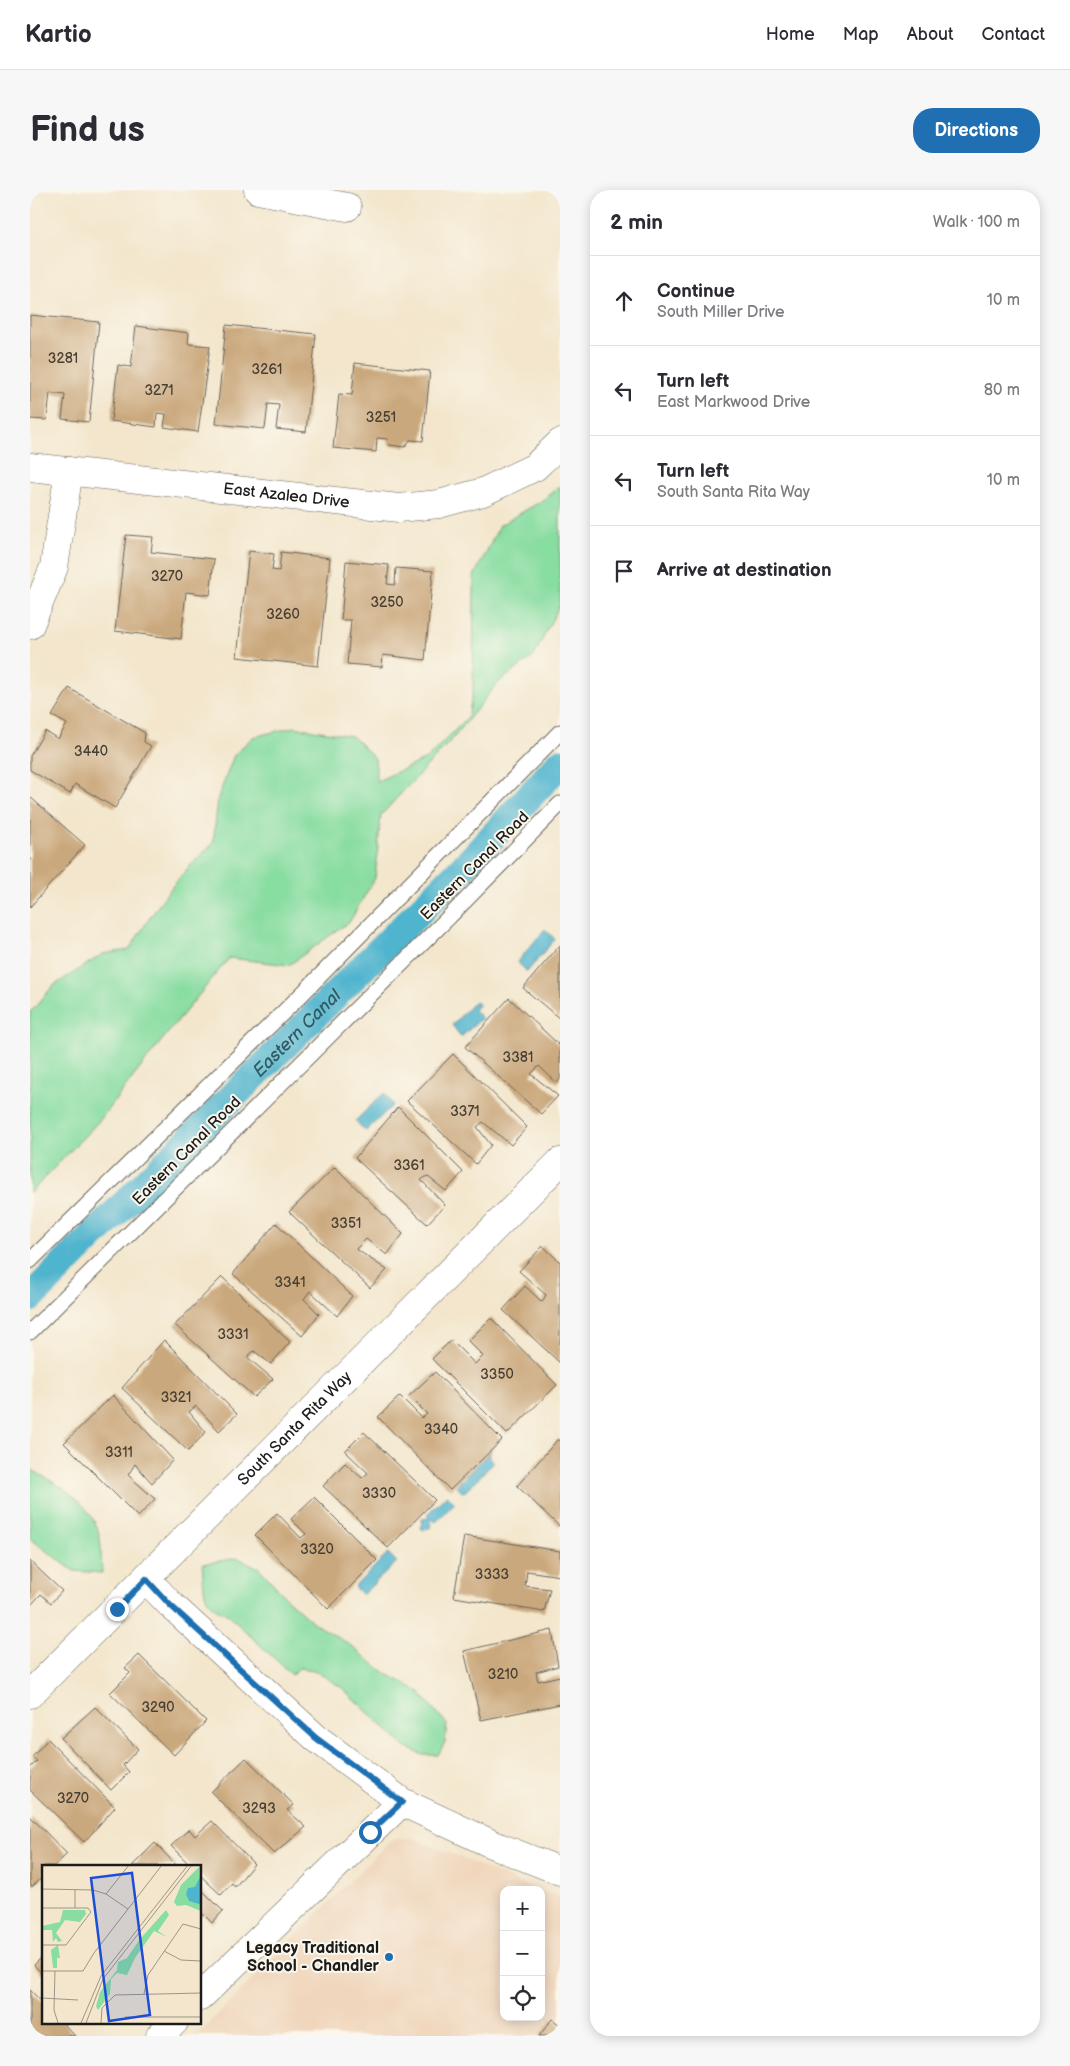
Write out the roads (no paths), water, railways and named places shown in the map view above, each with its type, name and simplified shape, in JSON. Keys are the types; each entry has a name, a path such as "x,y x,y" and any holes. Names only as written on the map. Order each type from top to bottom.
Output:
{"street":[{"path":"265,190 347,207"},
{"name":"East Azalea Drive","path":"30,467 399,508 440,504 483,492 535,467 560,443"},
{"path":"30,625 54,567 69,471"},
{"name":"South Santa Rita Way","path":"30,1694 560,1162"},
{"path":"146,1579 170,1605 316,1738 402,1802 494,1845 560,1870"},
{"path":"201,1996 402,1802"},
{"path":"160,2036 172,2024"}],"lane":[{"path":"30,1262 303,993 560,732"},
{"name":"Eastern Canal Road","path":"30,1332 450,916 560,804"}],"water":[{"path":"545,929 555,939 527,972 517,962"},
{"path":"475,1001 479,1004 474,1010 482,1018 461,1037 452,1025"},
{"path":"384,1093 393,1105 366,1131 355,1121"},
{"path":"491,1451 489,1457 494,1462 466,1491 462,1492 456,1486"},
{"path":"447,1495 455,1503 436,1522 432,1519 430,1528 424,1530 421,1528 422,1519 430,1518 427,1514"},
{"path":"388,1553 397,1562 362,1595 354,1587"}],"waterway":[{"name":"Eastern Canal","path":"30,1298 473,858 560,763"}],"place":[{"name":"Legacy Traditional School - Chandler","path":"389,1957"}]}
